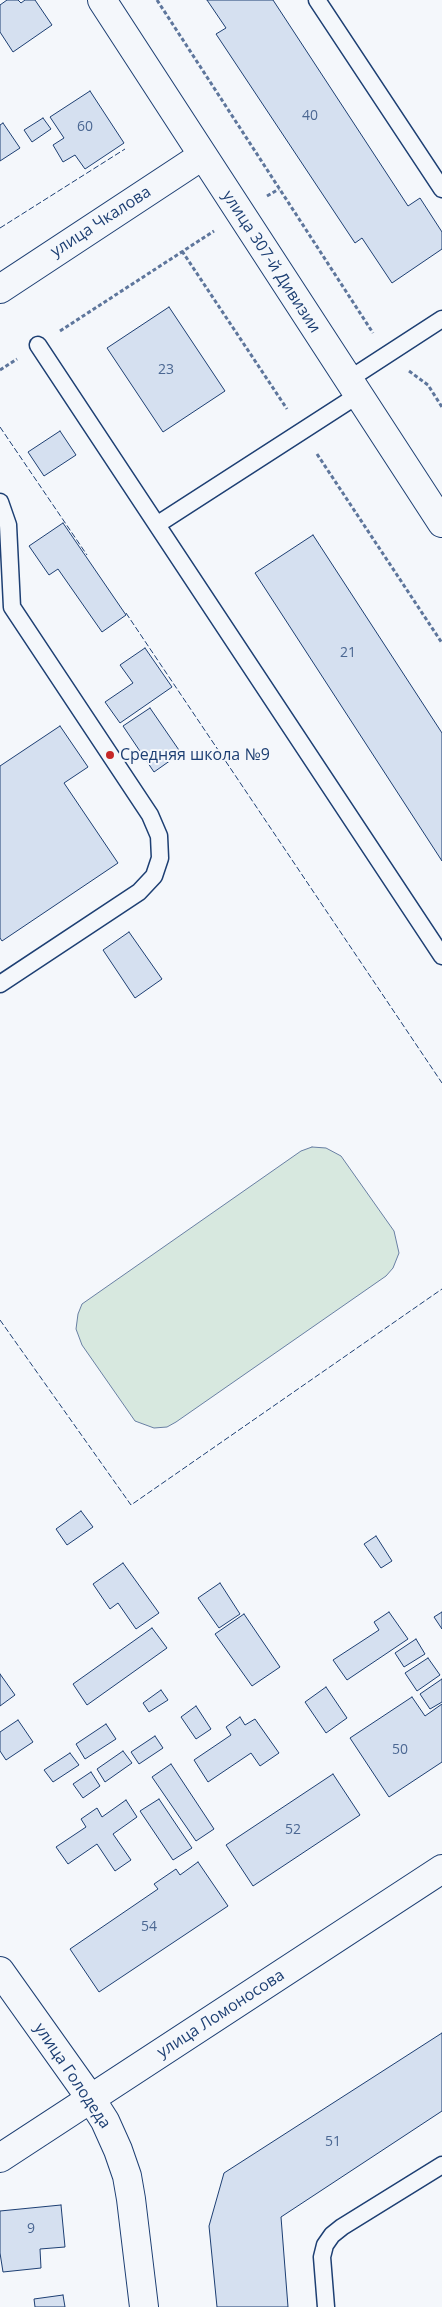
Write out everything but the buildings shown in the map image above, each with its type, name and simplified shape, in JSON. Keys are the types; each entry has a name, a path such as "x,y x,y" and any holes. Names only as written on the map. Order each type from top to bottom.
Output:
{"street":[{"name":"улица 307-й Дивизии","path":"102,0 442,523"},
{"name":"улица Чкалова","path":"0,288 202,156"},
{"name":"улица Ломоносова","path":"0,2158 442,1869"},
{"name":"улица Голодеда","path":"0,1971 91,2099 112,2136 127,2176 144,2307"}],"lane":[{"path":"317,0 442,189"},
{"path":"158,524 353,388 388,354 442,319"},
{"path":"38,345 442,956"},
{"path":"0,502 8,525 12,607 150,815 159,836 160,858 154,876 139,892 0,984"},
{"path":"326,2307 322,2257 325,2245 332,2235 442,2165"}],"path":[{"path":"157,0 388,354 428,385 442,407"},
{"path":"0,370 279,188"}],"shaded area":[{"path":"312,1147 326,1148 341,1156 394,1231 399,1253 393,1268 386,1276 176,1422 167,1427 154,1428 135,1421 82,1345 76,1329 78,1314 82,1304 301,1151"}],"fence":[{"path":"0,228 125,149"},
{"path":"0,427 87,555"},
{"path":"126,613 442,1083"},
{"path":"0,1320 131,1505 442,1289"}],"place":[{"name":"Средняя школа №9","path":"110,755"}]}
